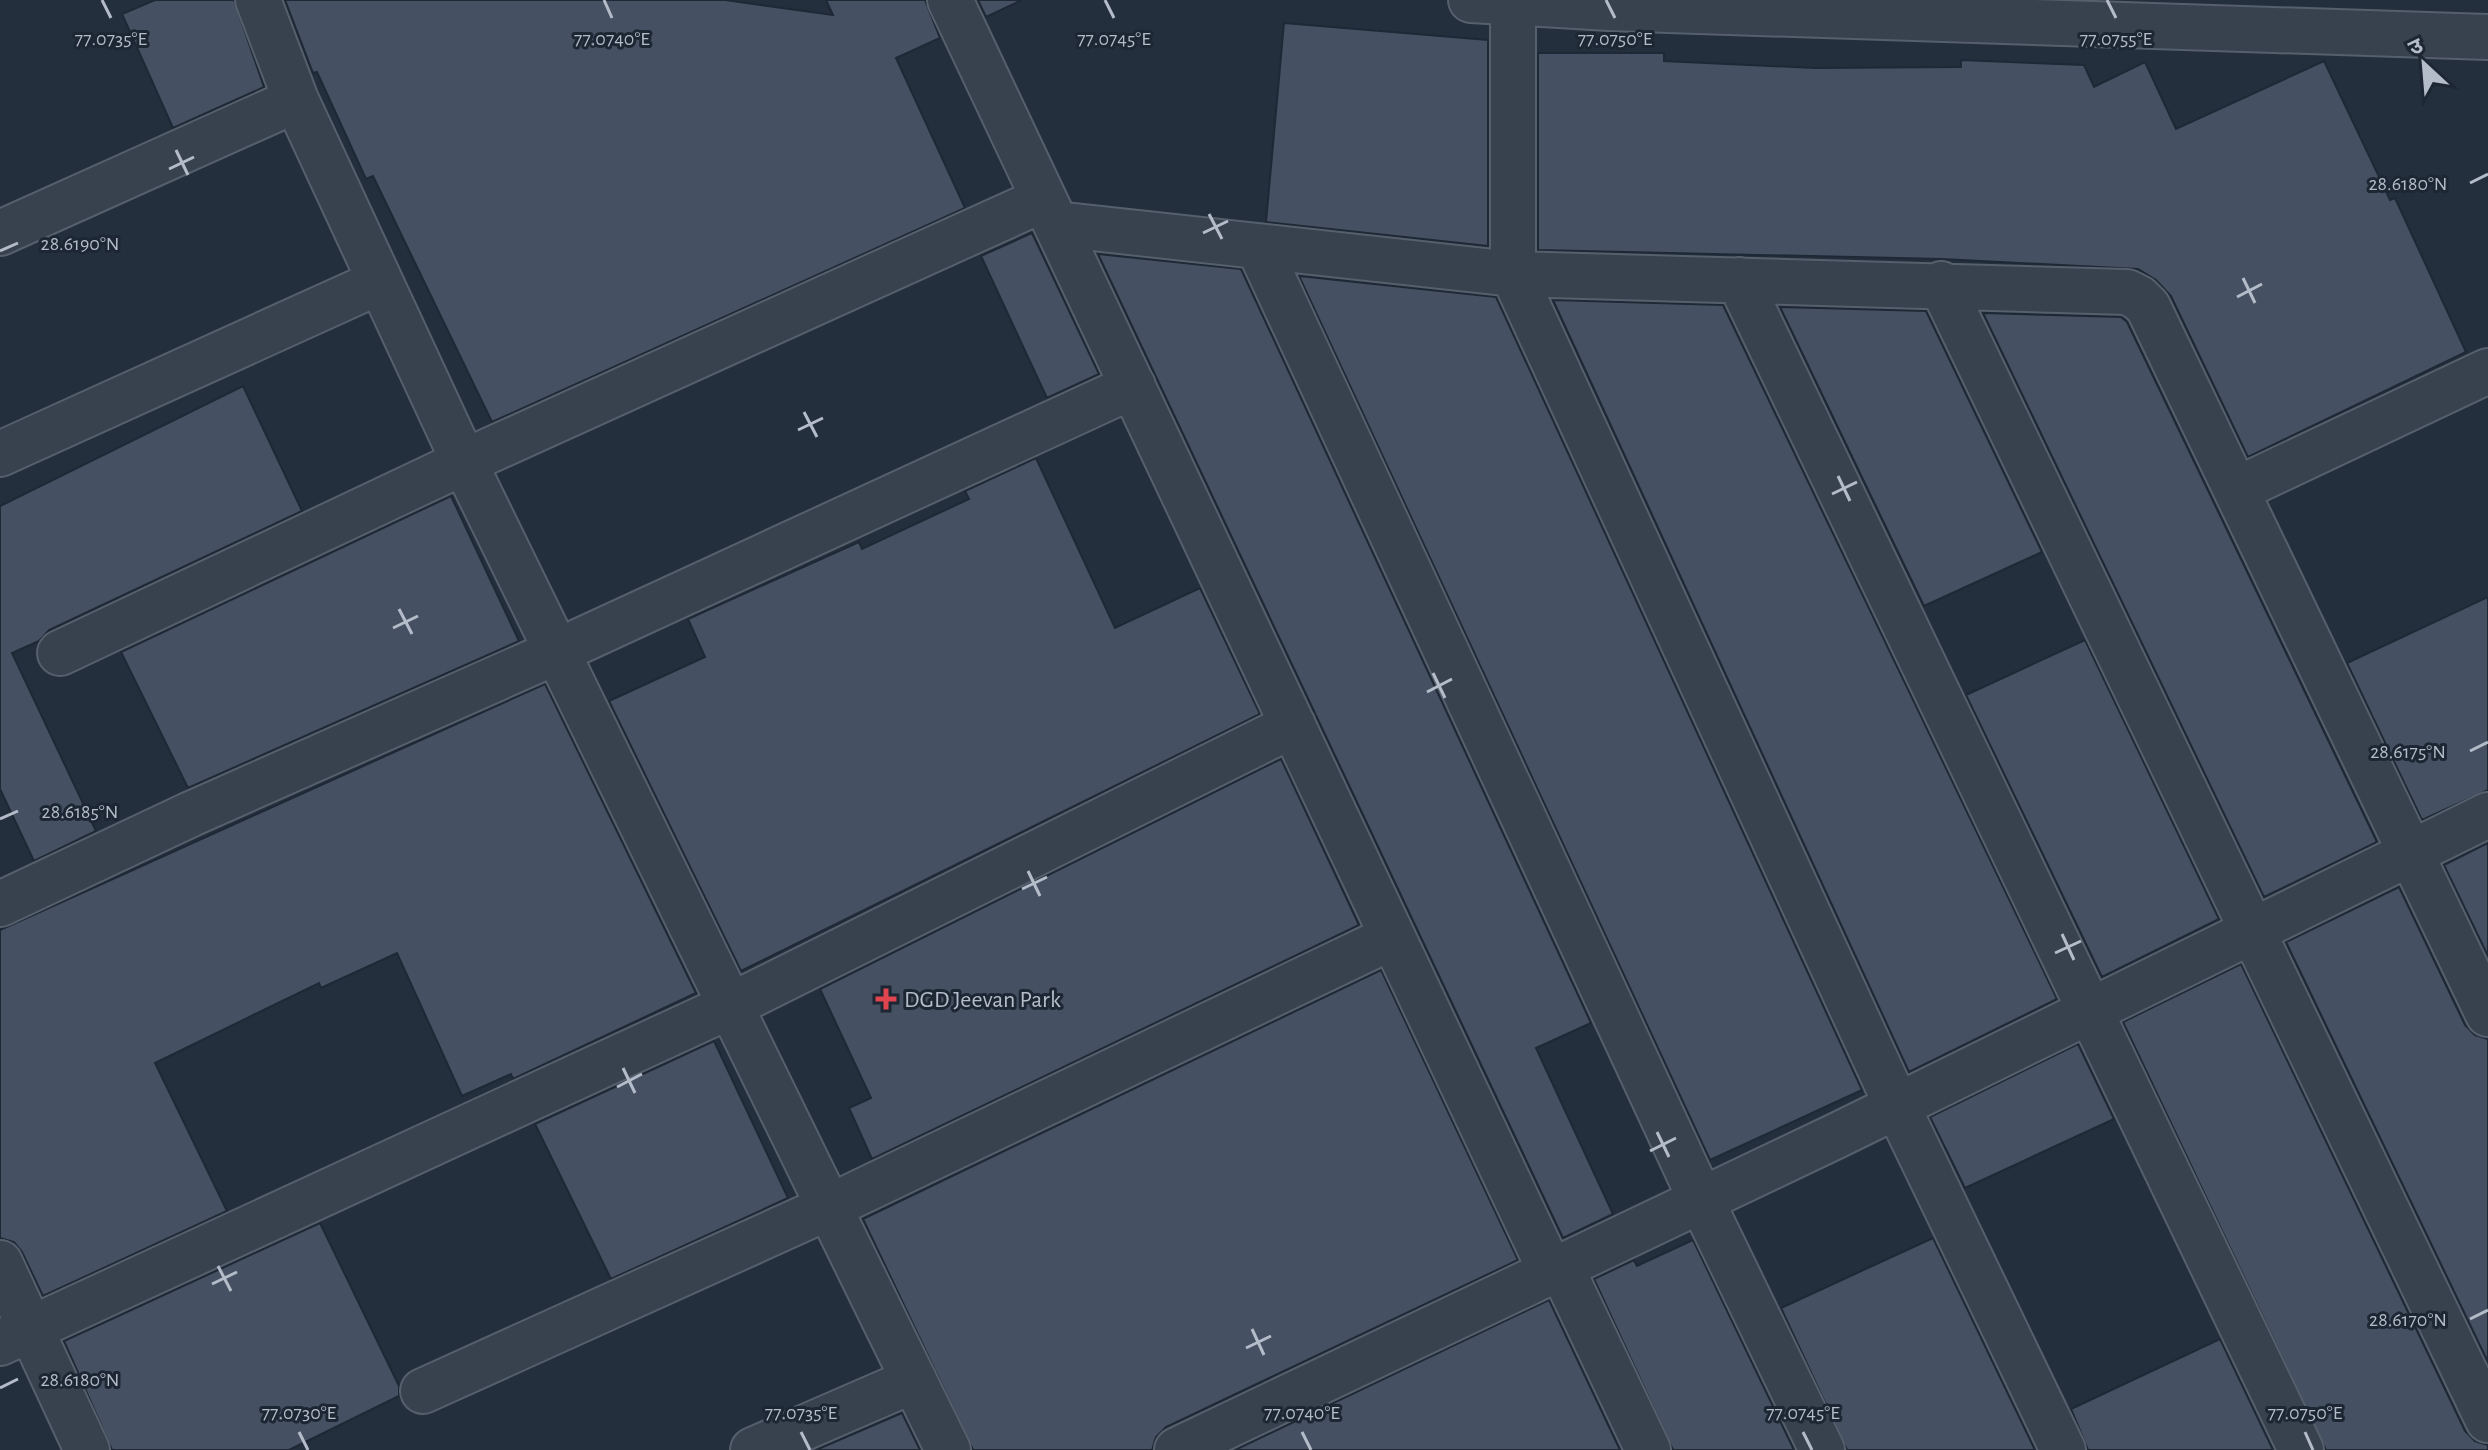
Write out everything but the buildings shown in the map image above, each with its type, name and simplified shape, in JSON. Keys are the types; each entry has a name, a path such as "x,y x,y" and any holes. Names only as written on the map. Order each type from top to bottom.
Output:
{"street":[{"path":"258,0 296,100 464,462 948,1450"},
{"path":"950,0 1392,937 1648,1450"},
{"path":"2063,1450 1897,1106 1513,274 1499,1 1641,10 2488,37"},
{"path":"0,233 296,100"},
{"path":"60,653 464,462 1050,211 1258,246 1513,274 1941,284 2127,292 2148,307 2488,1014"},
{"path":"1258,246 1701,1200 1822,1450"},
{"path":"1739,280 2301,1450"},
{"path":"0,454 379,282"},
{"path":"1941,284 2485,1407"},
{"path":"2236,490 2488,371"},
{"path":"0,904 191,814 556,652 1133,386"},
{"path":"15,1336 730,1006 1293,725"},
{"path":"1177,1450 1897,1106 2488,815"},
{"path":"423,1391 827,1208 1392,937"},
{"path":"0,1263 15,1336 87,1450"},
{"path":"753,1450 914,1380"}],"place":[{"name":"DGD Jeevan Park","path":"886,999"}]}
